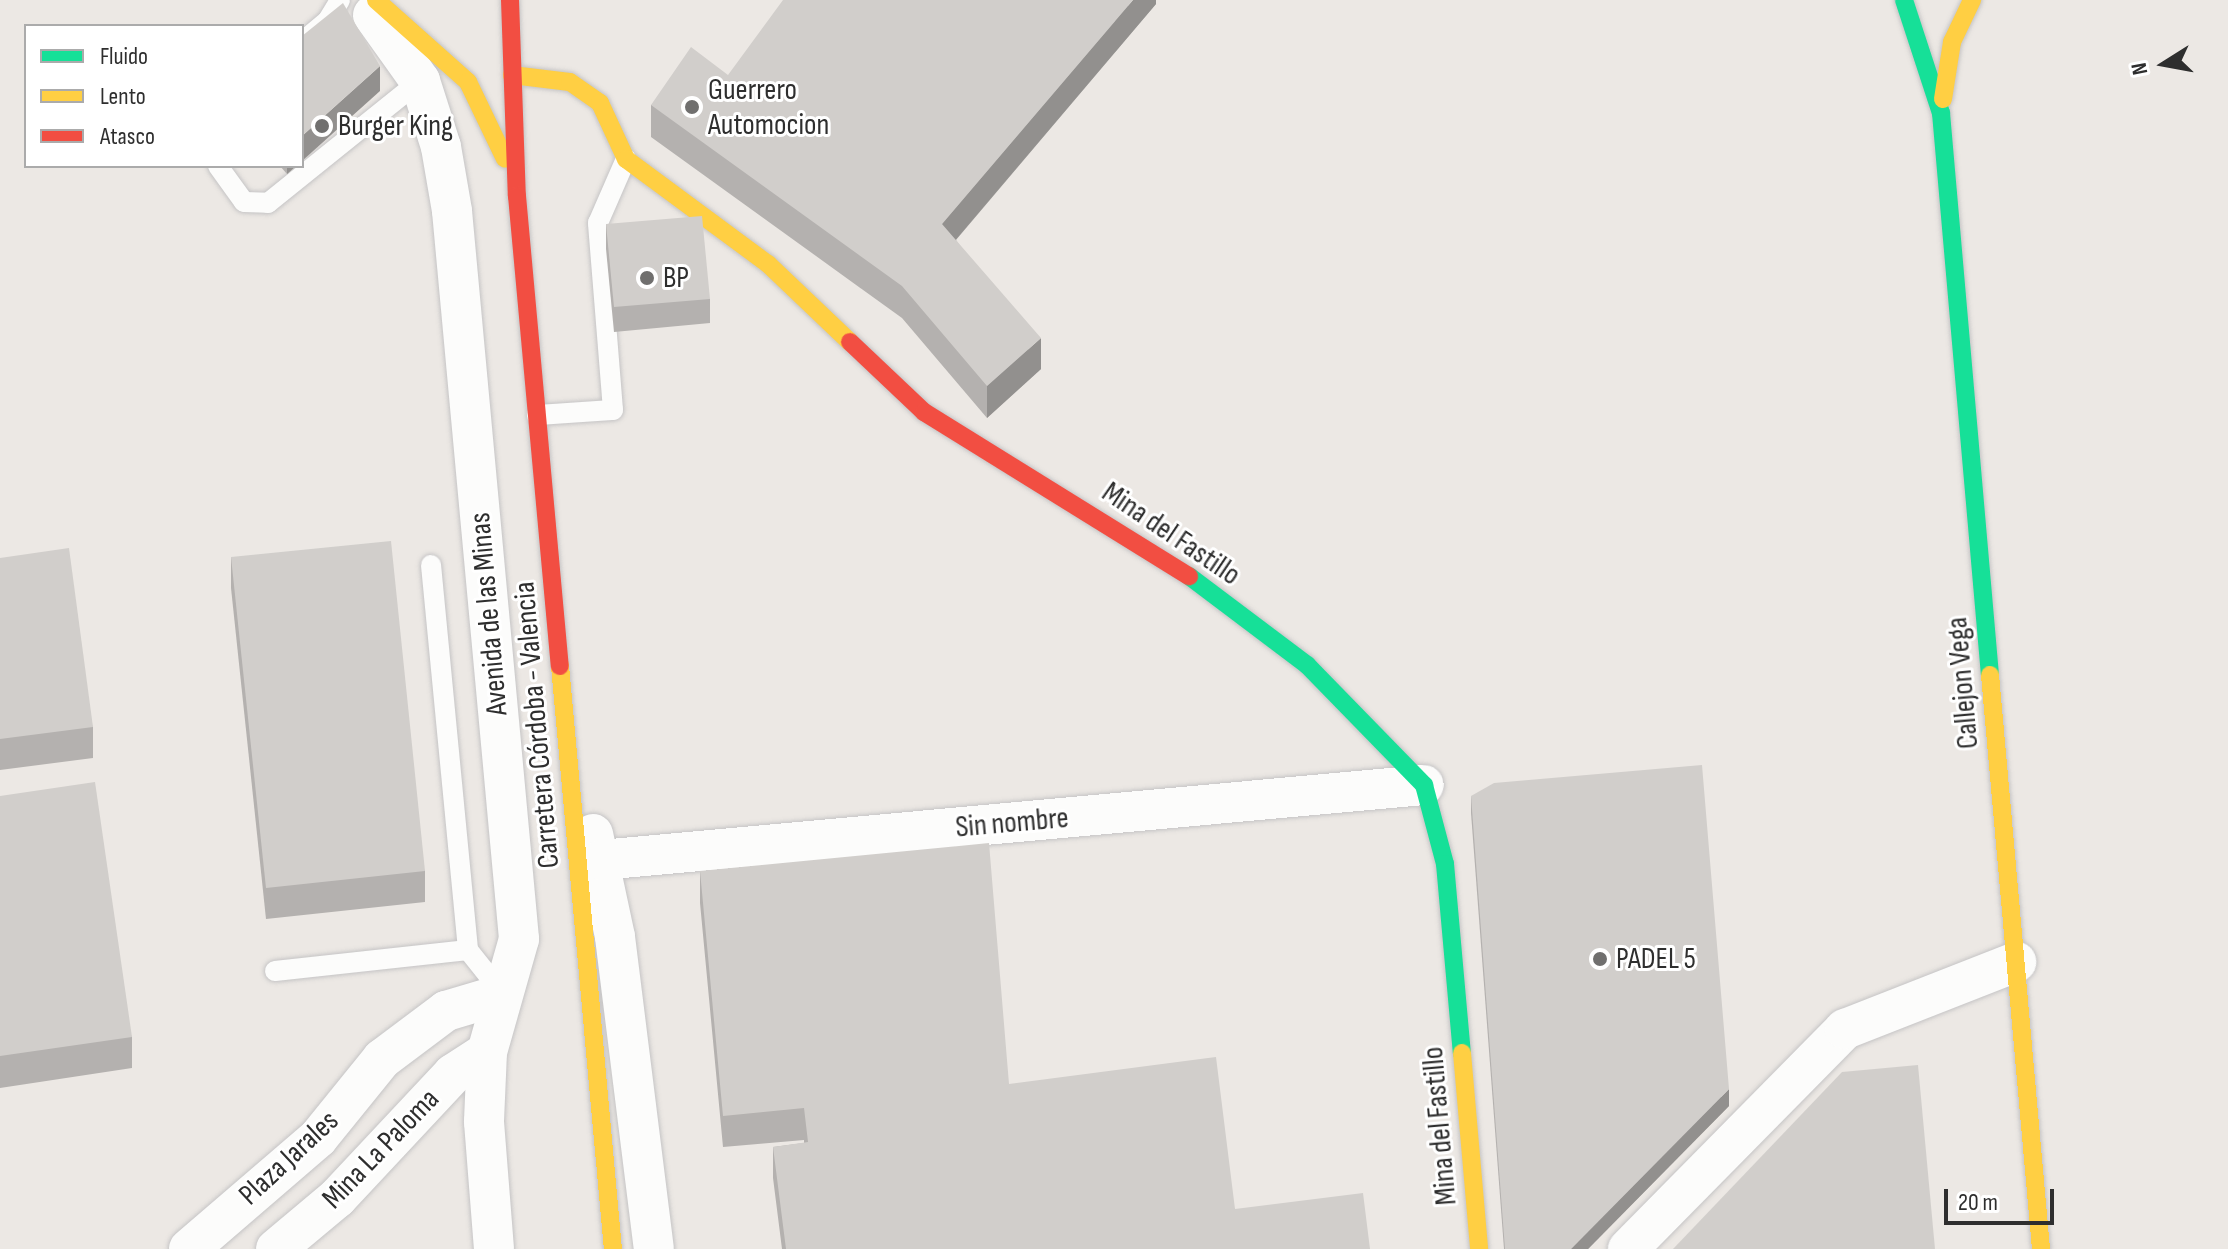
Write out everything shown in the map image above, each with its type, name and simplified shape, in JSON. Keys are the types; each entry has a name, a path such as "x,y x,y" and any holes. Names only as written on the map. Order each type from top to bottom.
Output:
{"street":[{"name":"Avenida de las Minas","path":"359,0 393,38 420,81 441,147 452,211 519,939 487,1052 484,1122 494,1249"},
{"name":"Carretera Córdoba - Valencia","path":"376,0 446,59 474,91 495,131 517,196"},
{"name":"Carretera Córdoba - Valencia","path":"510,0 517,196 613,1249"},
{"path":"1904,0 1941,113"},
{"path":"1941,113 1952,42 1972,0"},
{"name":"Mina del Fastillo","path":"512,75 570,82 600,103 626,159 768,264 924,412 1174,565 1307,665 1424,785 1445,864 1479,1249"},
{"name":"Callejon Vega","path":"1941,113 2041,1249"},
{"path":"568,746 601,860 628,1024 654,1249"},
{"name":"Sin nombre","path":"601,860 1424,785"},
{"path":"1628,1249 1845,1029 2016,962"},
{"name":"Plaza Jarales","path":"189,1249 318,1138 382,1059 446,1011 503,994"},
{"name":"Mina La Paloma","path":"276,1249 337,1198 453,1074 487,1052"}],"lane":[{"path":"304,40 328,20 340,0"},
{"path":"219,168 244,202 268,203 420,81"},
{"path":"537,415 613,410 598,223 626,159"},
{"path":"431,565 468,950 503,994"},
{"path":"275,971 468,950"}],"building":[{"path":"783,0 1133,0 942,224 1041,338 987,386 902,286 651,105 691,47 728,75"},
{"name":"Burger King","path":"343,3 380,66 304,134 304,34"},
{"path":"702,216 710,299 614,307 606,224"},
{"path":"391,541 425,871 266,888 231,557"},
{"path":"69,548 93,727 0,739 0,558"},
{"name":"PADEL 5","path":"1702,765 1729,1089 1571,1249 1505,1249 1471,796 1494,783"},
{"path":"95,782 132,1037 0,1056 0,796"},
{"path":"989,843 1009,1084 1216,1057 1235,1209 1363,1193 1370,1249 786,1249 773,1147 808,1142 804,1108 723,1116 700,871"},
{"path":"1918,1065 1935,1249 1673,1249 1842,1072"}],"traffic: fast":[{"path":"1904,0 1941,113 1990,675"},
{"path":"1189,576 1307,665 1424,785 1445,864 1462,1053"}],"traffic: slow":[{"path":"376,0 468,82 505,159"},
{"path":"1943,99 1952,42 1972,0"},
{"path":"512,75 570,82 600,103 626,159 768,264 850,342"},
{"path":"560,666 613,1249"},
{"path":"1990,675 2041,1249"},
{"path":"1462,1053 1479,1249"}],"traffic: jam":[{"path":"510,0 517,196 560,666"},
{"path":"850,342 924,412 1189,576"}],"place":[{"name":"Guerrero Automocion","path":"692,107"},
{"name":"Burger King","path":"322,126"},
{"name":"BP","path":"647,278"},
{"name":"PADEL 5","path":"1600,959"}]}
